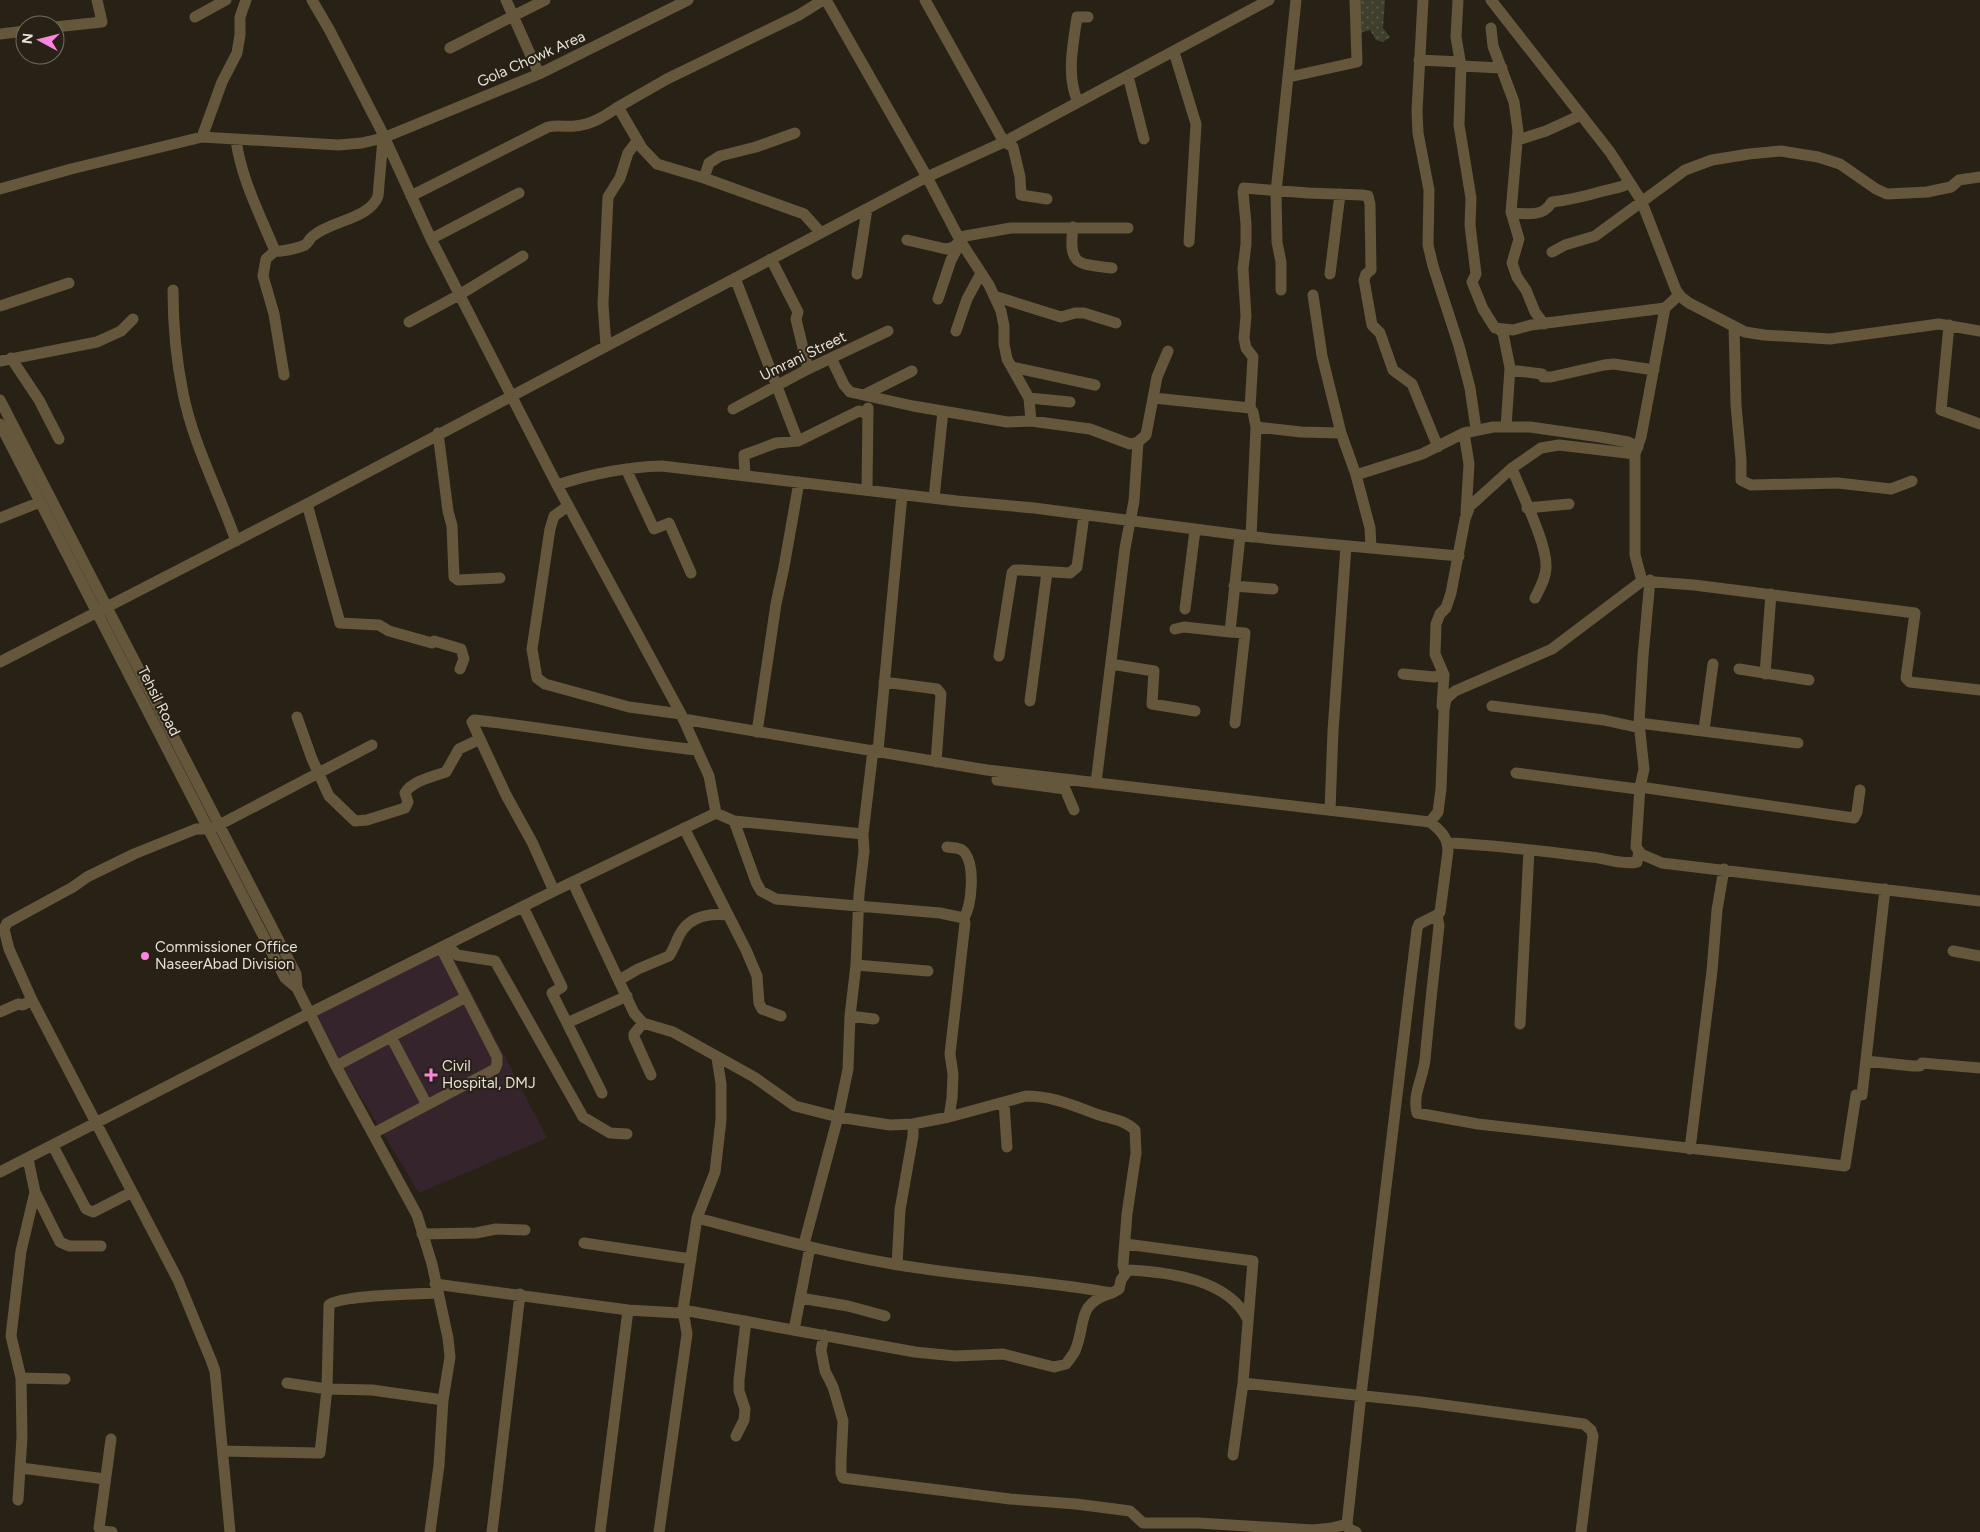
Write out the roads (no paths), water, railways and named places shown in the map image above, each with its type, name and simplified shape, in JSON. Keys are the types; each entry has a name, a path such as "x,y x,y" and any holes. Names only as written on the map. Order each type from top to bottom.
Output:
{"street":[{"path":"65,26 102,22 97,0"},
{"path":"195,17 226,0"},
{"path":"202,137 222,82 237,52 240,35 240,17 246,0"},
{"path":"312,0 330,31 383,135 431,239 557,485 682,717 709,776 714,793 716,813"},
{"path":"506,0 540,74"},
{"path":"450,48 545,0"},
{"name":"Gola Chowk Area","path":"0,189 71,169 202,137 338,145 362,143 540,74 688,0"},
{"path":"411,196 548,126 574,127 586,125 603,117 667,79 798,15 824,0 927,177 961,242 994,296 1001,311 1007,359 1029,398 1031,421"},
{"path":"926,0 1004,142 1013,147 1018,168 1021,196 1047,198"},
{"path":"0,662 307,504 438,433 927,177 1004,142 1269,0"},
{"path":"1280,290 1281,262 1278,242 1276,192 1296,0"},
{"path":"1289,77 1357,62 1355,0"},
{"path":"1423,0 1419,60 1418,133 1429,190 1428,244 1470,388 1466,513 1451,593 1446,608 1440,614 1436,624 1435,654 1444,675 1438,764 1430,822"},
{"path":"1458,0 1456,36 1461,64 1459,125 1470,191 1470,225 1476,274 1472,282 1495,328 1513,330 1665,308 1679,295"},
{"path":"1491,0 1610,152 1642,200 1676,290 1689,303 1751,334 1830,340 1930,324 1949,325 1980,331"},
{"path":"1078,102 1073,92 1071,60 1077,17 1088,17"},
{"path":"1491,28 1493,46 1514,102 1518,140 1510,212 1519,239 1512,263 1540,320 1544,324"},
{"path":"0,34 15,32"},
{"path":"1174,52 1196,124 1189,242"},
{"path":"1419,60 1502,68"},
{"path":"1128,76 1144,139"},
{"path":"618,107 646,155 656,164 704,178 804,214 821,233"},
{"path":"1518,140 1546,131 1581,115"},
{"path":"704,178 709,163 720,156 756,147 795,133"},
{"path":"284,375 274,314 263,276 266,259 275,251 282,252 305,245 313,235 358,214 376,203 383,135"},
{"path":"236,140 238,154 247,181 275,251"},
{"path":"606,346 603,304 608,197 620,178 628,153 637,141"},
{"path":"1552,252 1564,245 1594,236 1685,170 1712,160 1781,151 1818,157 1840,164 1876,189 1887,194 1901,195 1950,187 1959,180 1980,177"},
{"path":"1510,212 1540,212 1548,208 1552,202 1618,189 1630,182"},
{"path":"1250,408 1253,357 1246,348 1244,338 1246,316 1243,269 1246,224 1242,192 1244,188 1276,192 1368,196 1370,204 1371,270 1366,274 1364,280 1372,325 1380,333 1393,370 1412,384 1438,447"},
{"path":"431,239 519,194"},
{"path":"1330,274 1340,194"},
{"path":"857,274 867,209"},
{"path":"1073,227 1071,252 1076,259 1092,265 1112,268"},
{"path":"938,299 951,260 966,236 1011,228 1128,228"},
{"path":"907,240 946,249 954,247 961,242"},
{"path":"409,322 459,295 523,256"},
{"path":"771,259 798,312 796,319 808,369"},
{"path":"956,331 968,299 981,273"},
{"path":"735,278 798,441"},
{"path":"0,306 69,283"},
{"path":"173,290 173,328 183,394 198,443 236,541"},
{"path":"1313,295 1322,356 1341,433 1356,475 1370,528 1371,548"},
{"path":"994,296 1061,317 1075,313 1084,313 1116,323"},
{"path":"1665,308 1654,370 1636,450 1635,555 1646,581 1640,725 1644,770 1640,787 1636,847 1639,852 1662,863 1980,901"},
{"path":"59,439 39,400 6,359 97,342 121,331 133,319"},
{"path":"1949,325 1941,410 1980,424"},
{"path":"1734,326 1736,405 1742,460 1741,480 1751,485 1838,483 1890,489 1912,481"},
{"path":"1500,330 1503,334 1510,370 1506,427"},
{"name":"Umrani Street","path":"733,408 808,369 888,331"},
{"path":"831,358 844,385 850,392 1007,422 1031,421 1090,429 1130,444 1138,442 1146,435 1157,378 1168,350"},
{"path":"1510,370 1551,377 1614,364 1654,370"},
{"path":"1012,367 1095,385"},
{"path":"866,395 912,371"},
{"path":"866,395 868,414 867,490"},
{"path":"1029,398 1070,402"},
{"path":"1154,398 1250,408 1254,412 1256,427 1245,536 1234,586 1230,632"},
{"path":"0,400 102,609 214,827 296,974 297,988 336,1066 417,1215 437,1288 448,1338 450,1357 443,1400 439,1464 430,1532"},
{"path":"745,476 744,454 776,444 798,441 859,411 868,414"},
{"path":"934,498 943,411"},
{"path":"0,424 40,502 102,609"},
{"path":"1256,427 1301,432 1341,433"},
{"path":"1356,475 1438,447 1470,431 1506,427 1530,427 1600,437 1628,442 1636,450"},
{"path":"438,433 448,511 452,526 454,577 458,580 500,578"},
{"path":"1096,783 1129,521 1134,501 1138,442"},
{"path":"1466,513 1470,506 1512,468 1541,448 1559,445 1636,450"},
{"path":"557,485 626,469 662,466 1084,515 1245,536 1459,556"},
{"path":"1512,468 1542,547 1546,565 1542,583 1535,598"},
{"path":"626,469 654,529 669,524 691,573"},
{"path":"757,732 776,604 799,482"},
{"path":"794,1330 807,1245 848,1069 850,1016 856,965 858,906 864,851 863,834 884,682 902,495"},
{"path":"0,518 40,502"},
{"path":"307,504 340,624 379,625 389,631 461,649 464,659 460,669"},
{"path":"1527,508 1569,504"},
{"path":"568,506 554,516 550,529 532,649 537,678 545,684 629,707 757,732 876,750 936,762 1096,783 1430,822 1445,837 1448,843 1441,903 1431,918 1418,929 1360,1395 1351,1528 1313,1530 1198,1522 1143,1523 1130,1511 1076,1504 1010,1499 843,1478 841,1473 843,1421 840,1405 825,1371 821,1350 824,1335"},
{"path":"999,656 1012,573 1015,570 1021,570 1070,573 1077,567 1084,515"},
{"path":"1185,609 1195,530"},
{"path":"1330,810 1332,731 1346,546"},
{"path":"1030,701 1047,572"},
{"path":"1430,822 1438,812 1443,720 1446,700 1455,691 1552,649 1646,581 1772,594 1915,613 1906,678 1910,682 1980,690"},
{"path":"1234,586 1273,589"},
{"path":"1765,674 1772,594"},
{"path":"1175,629 1184,627 1245,634 1235,723"},
{"path":"1111,664 1154,671 1152,704 1195,711"},
{"path":"1704,730 1713,664"},
{"path":"1738,669 1809,680"},
{"path":"1403,674 1434,677 1444,675"},
{"path":"884,682 937,689 941,694 936,762"},
{"path":"1492,706 1640,725 1704,730 1798,743"},
{"path":"297,717 329,796 355,821 366,820 405,808 408,802 405,793 407,789 421,781 446,772 459,749 480,739"},
{"path":"554,891 532,842 472,724 474,720 697,750"},
{"path":"230,1532 223,1451 214,1371 211,1360 178,1280 32,1000 2,936 8,923 73,887 87,877 134,854 196,829 214,827 372,745"},
{"path":"998,771 998,780 1066,789 1074,810"},
{"path":"1516,773 1637,789 1640,787 1854,818 1857,812 1860,790"},
{"path":"0,1172 310,1013 554,891 716,813 734,821 863,834"},
{"path":"734,821 751,869 761,890 776,899 940,913 964,918"},
{"path":"684,828 757,976 758,1003 762,1009 781,1016"},
{"path":"1448,843 1481,844 1593,857 1630,864 1637,862 1639,852"},
{"path":"946,847 960,848 965,853 971,873 967,911 964,918 965,923 950,1054 953,1074 952,1098 948,1117"},
{"path":"1520,1024 1529,850"},
{"path":"1690,1149 1712,971 1717,910 1724,869"},
{"path":"223,1451 320,1453 327,1389 329,1305 333,1302 437,1288 520,1294 628,1310 679,1313 683,1310 916,1352 955,1356 1003,1354 1054,1367 1066,1364 1075,1351 1083,1315 1091,1304 1099,1297 1119,1289 1125,1273 1123,1264 1127,1214 1136,1153 1135,1130 1128,1124 1062,1100 1038,1096 1026,1096 914,1124 890,1125 838,1117 795,1106 754,1077 673,1032 643,1023 634,1013 573,883"},
{"path":"1431,918 1439,926 1425,1062 1418,1089 1417,1113 1478,1124 1845,1166 1856,1095 1862,1095 1886,889"},
{"path":"523,907 562,987 552,993 602,1093"},
{"path":"619,980 638,969 669,956 680,932 698,917 713,914 728,915"},
{"path":"374,1133 496,1069 498,1064 497,1057 466,997 444,946"},
{"path":"444,946 457,955 495,961 583,1117 610,1133 627,1134"},
{"path":"1953,951 1980,956"},
{"path":"856,965 928,971"},
{"path":"567,1023 627,996"},
{"path":"336,1066 466,997"},
{"path":"0,1012 18,1004 23,1005 32,1000"},
{"path":"850,1016 874,1019"},
{"path":"643,1023 634,1034 634,1038 651,1075"},
{"path":"391,1037 427,1105"},
{"path":"659,1532 687,1334 683,1310 697,1218 715,1172 721,1120 722,1084 718,1058"},
{"path":"1866,1062 1913,1066 1920,1066 1922,1063 1980,1068"},
{"path":"1004,1102 1007,1147"},
{"path":"897,1265 900,1210 914,1124"},
{"path":"53,1146 86,1209 89,1211 93,1212 132,1192"},
{"path":"28,1159 35,1192 60,1242 69,1246 101,1246"},
{"path":"18,1500 21,1468 21,1378 12,1336 21,1251 35,1192"},
{"path":"697,1218 897,1265 1014,1281 1079,1287 1112,1293"},
{"path":"422,1234 476,1233 496,1229 525,1230"},
{"path":"584,1244 691,1260"},
{"path":"1126,1244 1253,1261 1243,1383 1233,1456"},
{"path":"1125,1273 1128,1270 1182,1276 1207,1284 1232,1299 1243,1309 1248,1320"},
{"path":"492,1532 520,1294"},
{"path":"800,1298 848,1306 885,1316"},
{"path":"600,1532 628,1310"},
{"path":"736,1436 744,1420 745,1409 739,1390 739,1380 746,1321"},
{"path":"21,1378 65,1379"},
{"path":"287,1382 327,1389 372,1390 443,1400"},
{"path":"1243,1383 1360,1395 1584,1424 1591,1430 1593,1436 1581,1532"},
{"path":"111,1438 99,1528 102,1531 112,1532"},
{"path":"21,1468 105,1479"}],"place":[{"name":"Commissioner Office NaseerAbad Division","path":"145,956"},
{"name":"Civil Hospital, DMJ","path":"431,1075"}]}
